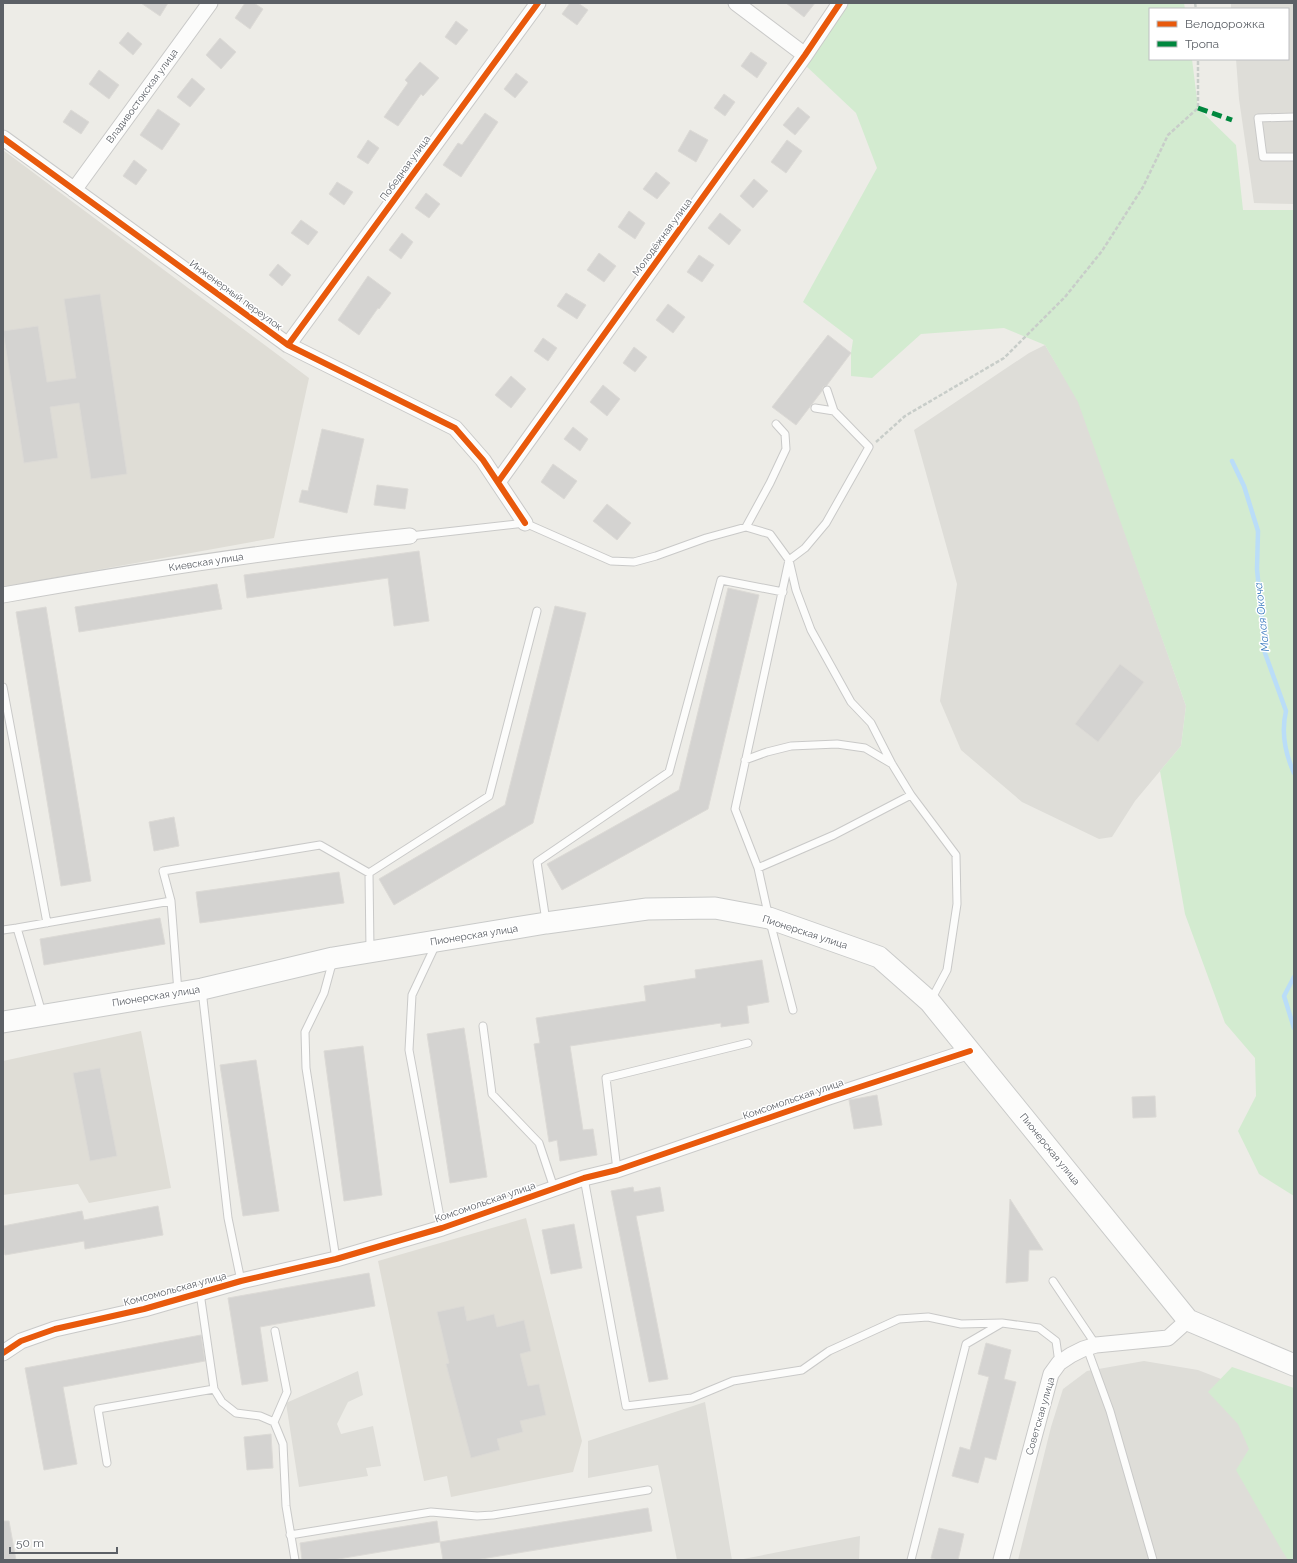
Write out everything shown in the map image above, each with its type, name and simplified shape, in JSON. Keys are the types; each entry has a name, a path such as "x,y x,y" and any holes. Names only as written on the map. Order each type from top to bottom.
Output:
{"main road":[{"name":"Пионерская улица","path":"3,1022 42,1014 202,989 333,958 546,923 647,909 715,908 769,918 879,957 930,1002 1188,1320 1294,1365"}],"street":[{"name":"Владивостокская улица","path":"74,190 210,3"},
{"name":"Победная улица","path":"288,345 538,3"},
{"path":"736,3 805,55"},
{"name":"Молодёжная улица","path":"498,482 805,55 840,3"},
{"name":"Инженерный переулок","path":"3,138 288,345 455,428 483,460 525,523"},
{"name":"Киевская улица","path":"3,595 319,545 410,536"},
{"name":"Комсомольская улица","path":"3,1353 21,1341 55,1329 144,1310 242,1281 336,1259 442,1228 554,1188 584,1178 617,1170 970,1050"},
{"name":"Советская улица","path":"1001,1560 1051,1374 1060,1363 1071,1355 1092,1347 1168,1338 1188,1320"}],"lane":[{"path":"1294,117 1258,118 1263,158 1294,157"},
{"path":"793,1010 769,918 758,868 735,809 789,560 805,548 826,523 869,447 834,411 827,390"},
{"path":"815,408 834,411"},
{"path":"746,527 770,483 786,449 785,434 776,424"},
{"path":"410,536 525,523 611,561 634,562 656,556 706,538 746,527 770,534 789,560 796,590 811,630 851,702 871,723 892,764 911,795 956,855 957,904 947,970 930,1002"},
{"path":"546,923 537,862 669,772 721,580 783,592"},
{"path":"369,873 489,796 537,611"},
{"path":"3,687 47,923"},
{"path":"745,760 767,752 791,746 837,744 865,748 892,764"},
{"path":"758,868 834,835 911,795"},
{"path":"178,992 171,901 163,871 320,845 369,873"},
{"path":"369,873 370,952"},
{"path":"3,930 171,901"},
{"path":"17,928 42,1014"},
{"path":"437,941 412,995 409,1050 442,1228"},
{"path":"333,958 324,993 305,1032 306,1068 336,1259"},
{"path":"202,989 228,1218 242,1281"},
{"path":"483,1026 492,1094 539,1143 554,1188"},
{"path":"617,1170 606,1078 748,1043"},
{"path":"584,1178 626,1406 692,1398 733,1382 802,1370 829,1351 899,1319 928,1317 961,1324 1002,1323 1039,1328 1056,1341 1060,1363"},
{"path":"1053,1281 1092,1347 1153,1560"},
{"path":"200,1293 214,1389 222,1402 236,1412 260,1416 274,1422 283,1444 286,1506 295,1560"},
{"path":"911,1560 966,1344 1002,1323"},
{"path":"274,1422 288,1392 275,1331"},
{"path":"107,1463 98,1409 214,1389"},
{"path":"290,1535 431,1512 493,1516 648,1490"}],"path":[{"path":"869,447 905,416 1004,358 1065,297 1102,252 1142,187 1168,135 1198,108 1198,60"}],"shaded area":[{"path":"1231,3 1294,3 1294,204 1254,203 1239,99 1236,60 1289,60 1289,8 1231,8"},
{"path":"3,150 309,378 274,538 3,587"},
{"path":"1045,345 1079,402 1186,706 1181,746 1135,801 1112,837 1099,839 1022,802 961,750 940,701 957,584 914,430 1029,353"},
{"path":"141,1031 171,1188 89,1203 78,1184 3,1195 3,1061"},
{"path":"526,1218 582,1441 573,1472 451,1497 447,1476 424,1481 378,1261"},
{"path":"1144,1361 1198,1370 1239,1386 1294,1560 1018,1560 1051,1427 1063,1389 1087,1371"},
{"path":"358,1371 363,1395 348,1402 337,1424 341,1434 373,1426 381,1466 366,1468 368,1476 299,1487 286,1403"},
{"path":"705,1402 732,1560 677,1560 658,1465 588,1478 588,1441"},
{"path":"860,1536 859,1560 738,1560"}],"green space":[{"path":"847,3 1184,3 1185,8 1149,8 1149,60 1192,60 1198,108 1236,145 1243,210 1294,210 1294,1196 1259,1174 1238,1131 1256,1096 1255,1058 1225,1023 1185,914 1160,771 1181,746 1186,706 1078,402 1045,345 1004,328 921,334 872,378 851,376 851,353 853,340 803,302 877,168 856,113 805,65"},
{"path":"1232,1367 1294,1388 1294,1560 1288,1560 1236,1470 1249,1449 1238,1424 1208,1392"}],"building":[{"path":"141,3 168,3 160,16"},
{"path":"245,3 254,3 263,9 250,29 235,18"},
{"path":"570,3 578,3 588,10 577,25 562,14"},
{"path":"786,3 815,3 804,17"},
{"path":"456,21 468,30 456,45 445,37"},
{"path":"128,32 142,44 133,55 119,43"},
{"path":"220,38 236,52 221,69 206,55"},
{"path":"751,52 767,63 757,78 741,66"},
{"path":"420,62 439,78 423,96 421,94 398,126 384,117 408,83 405,80"},
{"path":"99,70 119,85 109,99 89,84"},
{"path":"516,73 528,82 515,98 504,89"},
{"path":"192,78 205,89 190,107 177,97"},
{"path":"724,94 735,102 725,116 714,108"},
{"path":"798,107 810,117 795,135 783,125"},
{"path":"158,109 180,124 162,150 140,135"},
{"path":"71,110 89,122 81,134 63,122"},
{"path":"485,113 498,122 461,177 443,165 458,143 462,145"},
{"path":"690,130 708,140 696,162 678,151"},
{"path":"368,140 379,148 368,164 357,157"},
{"path":"787,140 802,151 786,173 771,162"},
{"path":"134,160 147,170 136,185 123,176"},
{"path":"656,172 670,183 657,199 643,189"},
{"path":"754,179 768,191 753,208 740,196"},
{"path":"337,182 353,192 344,205 329,194"},
{"path":"426,193 440,204 429,218 415,208"},
{"path":"629,211 645,223 635,239 618,227"},
{"path":"720,213 741,230 729,245 708,228"},
{"path":"301,220 318,232 308,245 291,233"},
{"path":"402,233 413,242 401,259 389,250"},
{"path":"599,253 616,266 604,282 587,270"},
{"path":"699,255 714,265 702,282 687,272"},
{"path":"278,264 291,275 282,286 269,275"},
{"path":"368,276 391,293 379,309 378,308 359,335 338,320"},
{"path":"566,293 586,305 577,319 557,306"},
{"path":"100,294 127,474 91,479 79,403 50,407 58,458 24,463 3,331 38,326 47,382 76,378 64,299"},
{"path":"668,304 685,317 673,333 656,320"},
{"path":"828,335 851,353 827,385 823,387 822,391 796,425 772,407"},
{"path":"543,338 557,348 548,361 534,351"},
{"path":"634,347 647,357 635,372 623,363"},
{"path":"511,376 526,389 511,408 495,395"},
{"path":"603,385 620,399 607,416 590,402"},
{"path":"573,427 588,439 580,451 564,439"},
{"path":"322,429 364,439 347,513 299,502 302,490 308,491"},
{"path":"553,464 577,481 564,499 541,482"},
{"path":"377,485 408,489 405,509 374,505"},
{"path":"607,504 631,523 617,540 593,521"},
{"path":"419,551 429,621 394,626 388,578 247,598 244,575"},
{"path":"217,584 222,609 79,632 75,607"},
{"path":"728,588 759,595 708,809 562,890 547,864 679,790"},
{"path":"555,606 586,613 533,823 394,905 379,879 505,805"},
{"path":"46,607 91,881 61,886 16,612"},
{"path":"1120,664 1144,682 1098,742 1075,724"},
{"path":"174,817 179,846 154,851 149,822"},
{"path":"339,872 344,903 200,923 196,892"},
{"path":"160,918 165,944 44,965 40,939"},
{"path":"762,960 769,1002 747,1006 749,1023 721,1027 721,1023 570,1046 583,1130 593,1129 597,1155 560,1161 557,1140 549,1142 534,1044 540,1043 536,1018 646,1001 644,986 696,978 695,970"},
{"path":"464,1028 487,1177 450,1183 427,1034"},
{"path":"363,1046 382,1195 344,1201 324,1051"},
{"path":"256,1060 279,1211 243,1216 220,1065"},
{"path":"100,1068 117,1156 90,1161 73,1073"},
{"path":"877,1095 882,1125 854,1129 849,1100"},
{"path":"1155,1096 1156,1117 1133,1118 1132,1097"},
{"path":"633,1187 634,1192 660,1187 664,1211 636,1216 668,1379 649,1382 611,1191"},
{"path":"1010,1199 1043,1250 1029,1250 1028,1281 1006,1283"},
{"path":"158,1206 163,1235 85,1249 84,1241 5,1255 3,1226 82,1211 84,1220"},
{"path":"574,1224 582,1268 551,1274 542,1230"},
{"path":"369,1273 375,1306 260,1327 268,1381 242,1385 228,1298"},
{"path":"464,1306 467,1321 494,1314 497,1327 524,1320 531,1351 520,1354 528,1386 539,1384 546,1415 520,1421 523,1432 497,1439 500,1450 471,1458 446,1364 449,1363 437,1312"},
{"path":"201,1335 205,1361 63,1387 77,1464 44,1470 25,1368"},
{"path":"986,1343 1011,1350 1004,1379 1016,1382 996,1460 985,1457 978,1483 952,1476 960,1447 970,1450 989,1377 978,1374"},
{"path":"271,1434 273,1468 247,1470 244,1437"},
{"path":"648,1508 652,1531 475,1560 443,1560 440,1542"},
{"path":"3,1521 9,1521 16,1560 3,1560"},
{"path":"437,1521 440,1542 332,1560 302,1560 300,1543"},
{"path":"939,1528 964,1534 958,1560 938,1560 931,1558"}],"waterway":[{"name":"Малая Окоча","path":"1232,461 1244,486 1258,531 1257,569 1265,653 1286,711 1284,735 1288,758 1294,773"},
{"name":"Малая Окоча","path":"1294,977 1284,996 1294,1028"}],"marked path":[{"path":"1198,108 1232,120"}],"cycle path":[{"path":"288,345 538,3"},
{"path":"498,482 805,55 840,3"},
{"path":"3,138 288,345 455,428 483,460 525,523"},
{"path":"3,1353 21,1341 55,1329 144,1309 241,1281 336,1259 442,1228 584,1178 617,1170 829,1097 970,1051"}]}
